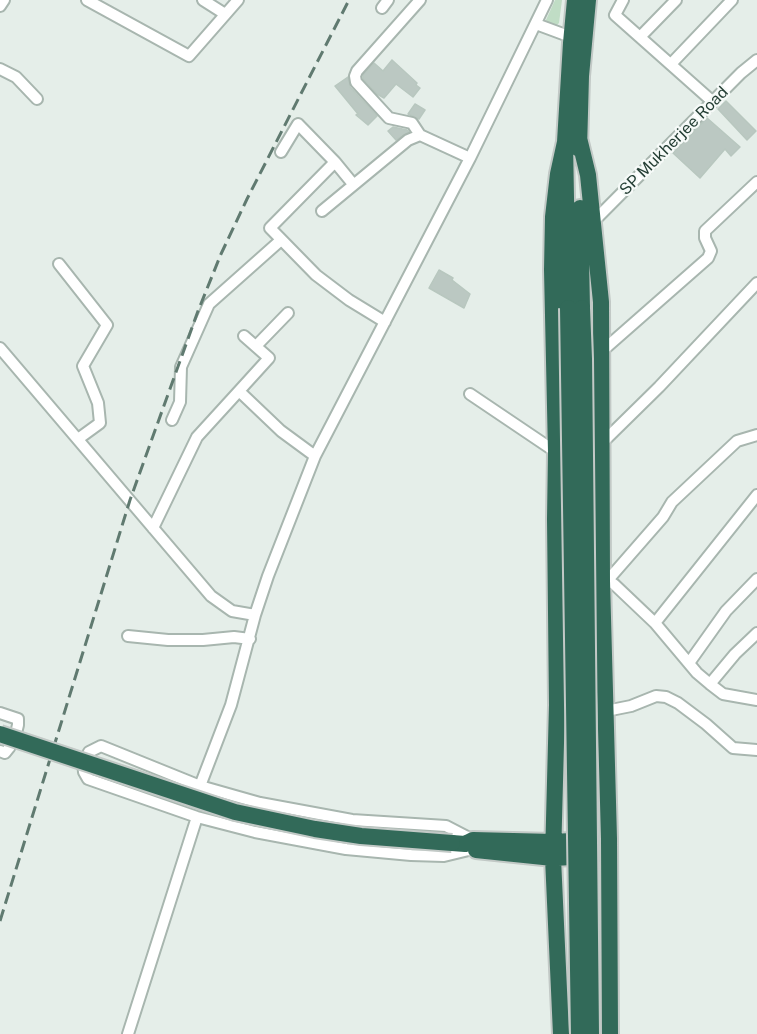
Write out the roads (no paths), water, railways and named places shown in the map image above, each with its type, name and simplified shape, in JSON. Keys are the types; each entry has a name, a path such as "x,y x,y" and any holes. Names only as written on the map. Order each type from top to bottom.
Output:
{"highway":[{"path":"575,0 571,37 575,308 579,1034"},
{"path":"561,1034 553,850 557,705 553,217 558,174 572,140 588,0"},
{"path":"572,140 588,175 601,302 610,1034"},
{"path":"575,308 585,370 591,1034"},
{"path":"0,734 235,812 273,821 361,836 553,850 609,847"}],"street":[{"path":"0,6 4,0"},
{"path":"87,0 189,56 238,0"},
{"path":"203,0 225,14"},
{"path":"420,0 357,71 356,82 389,118 412,123 420,135 470,158"},
{"path":"200,786 231,705 255,615 282,537 315,456 470,158 547,0"},
{"path":"623,0 615,15 713,102"},
{"path":"640,37 676,0"},
{"path":"670,64 732,0"},
{"path":"536,24 571,37"},
{"name":"SP Mukherjee Road","path":"592,223 757,60"},
{"path":"0,69 16,77 37,99"},
{"path":"281,152 298,124 353,184"},
{"path":"322,211 408,140 420,135"},
{"path":"335,162 270,228 300,260 332,288 385,322"},
{"path":"601,352 708,258 711,251 705,238 705,231 757,182"},
{"path":"172,420 180,402 181,367 209,304 281,240"},
{"path":"59,264 107,325 83,366 98,403 100,423 78,439"},
{"path":"601,444 659,387 757,283"},
{"path":"256,346 288,313"},
{"path":"153,528 194,441 269,358 244,336"},
{"path":"0,348 217,602 232,611 255,615"},
{"path":"239,391 281,431 315,456"},
{"path":"470,394 556,452"},
{"path":"757,435 737,441 672,502 663,517 605,580 655,624 710,684 723,694 757,700"},
{"path":"655,624 757,495"},
{"path":"689,663 726,611 757,579"},
{"path":"710,684 735,654 757,633"},
{"path":"128,636 178,640 234,637 250,639"},
{"path":"606,711 631,706 656,696 666,697 706,724 733,748 757,750"},
{"path":"0,713 18,719 13,743 5,753 0,751"},
{"path":"101,746 200,786 260,803 321,815 384,823 446,826 466,844 444,856 346,849 274,836 197,817 88,778 83,763 89,752 101,746"},
{"path":"128,1034 197,817"}],"railway":[{"path":"0,921 130,500 198,311 247,199 349,0"}]}
